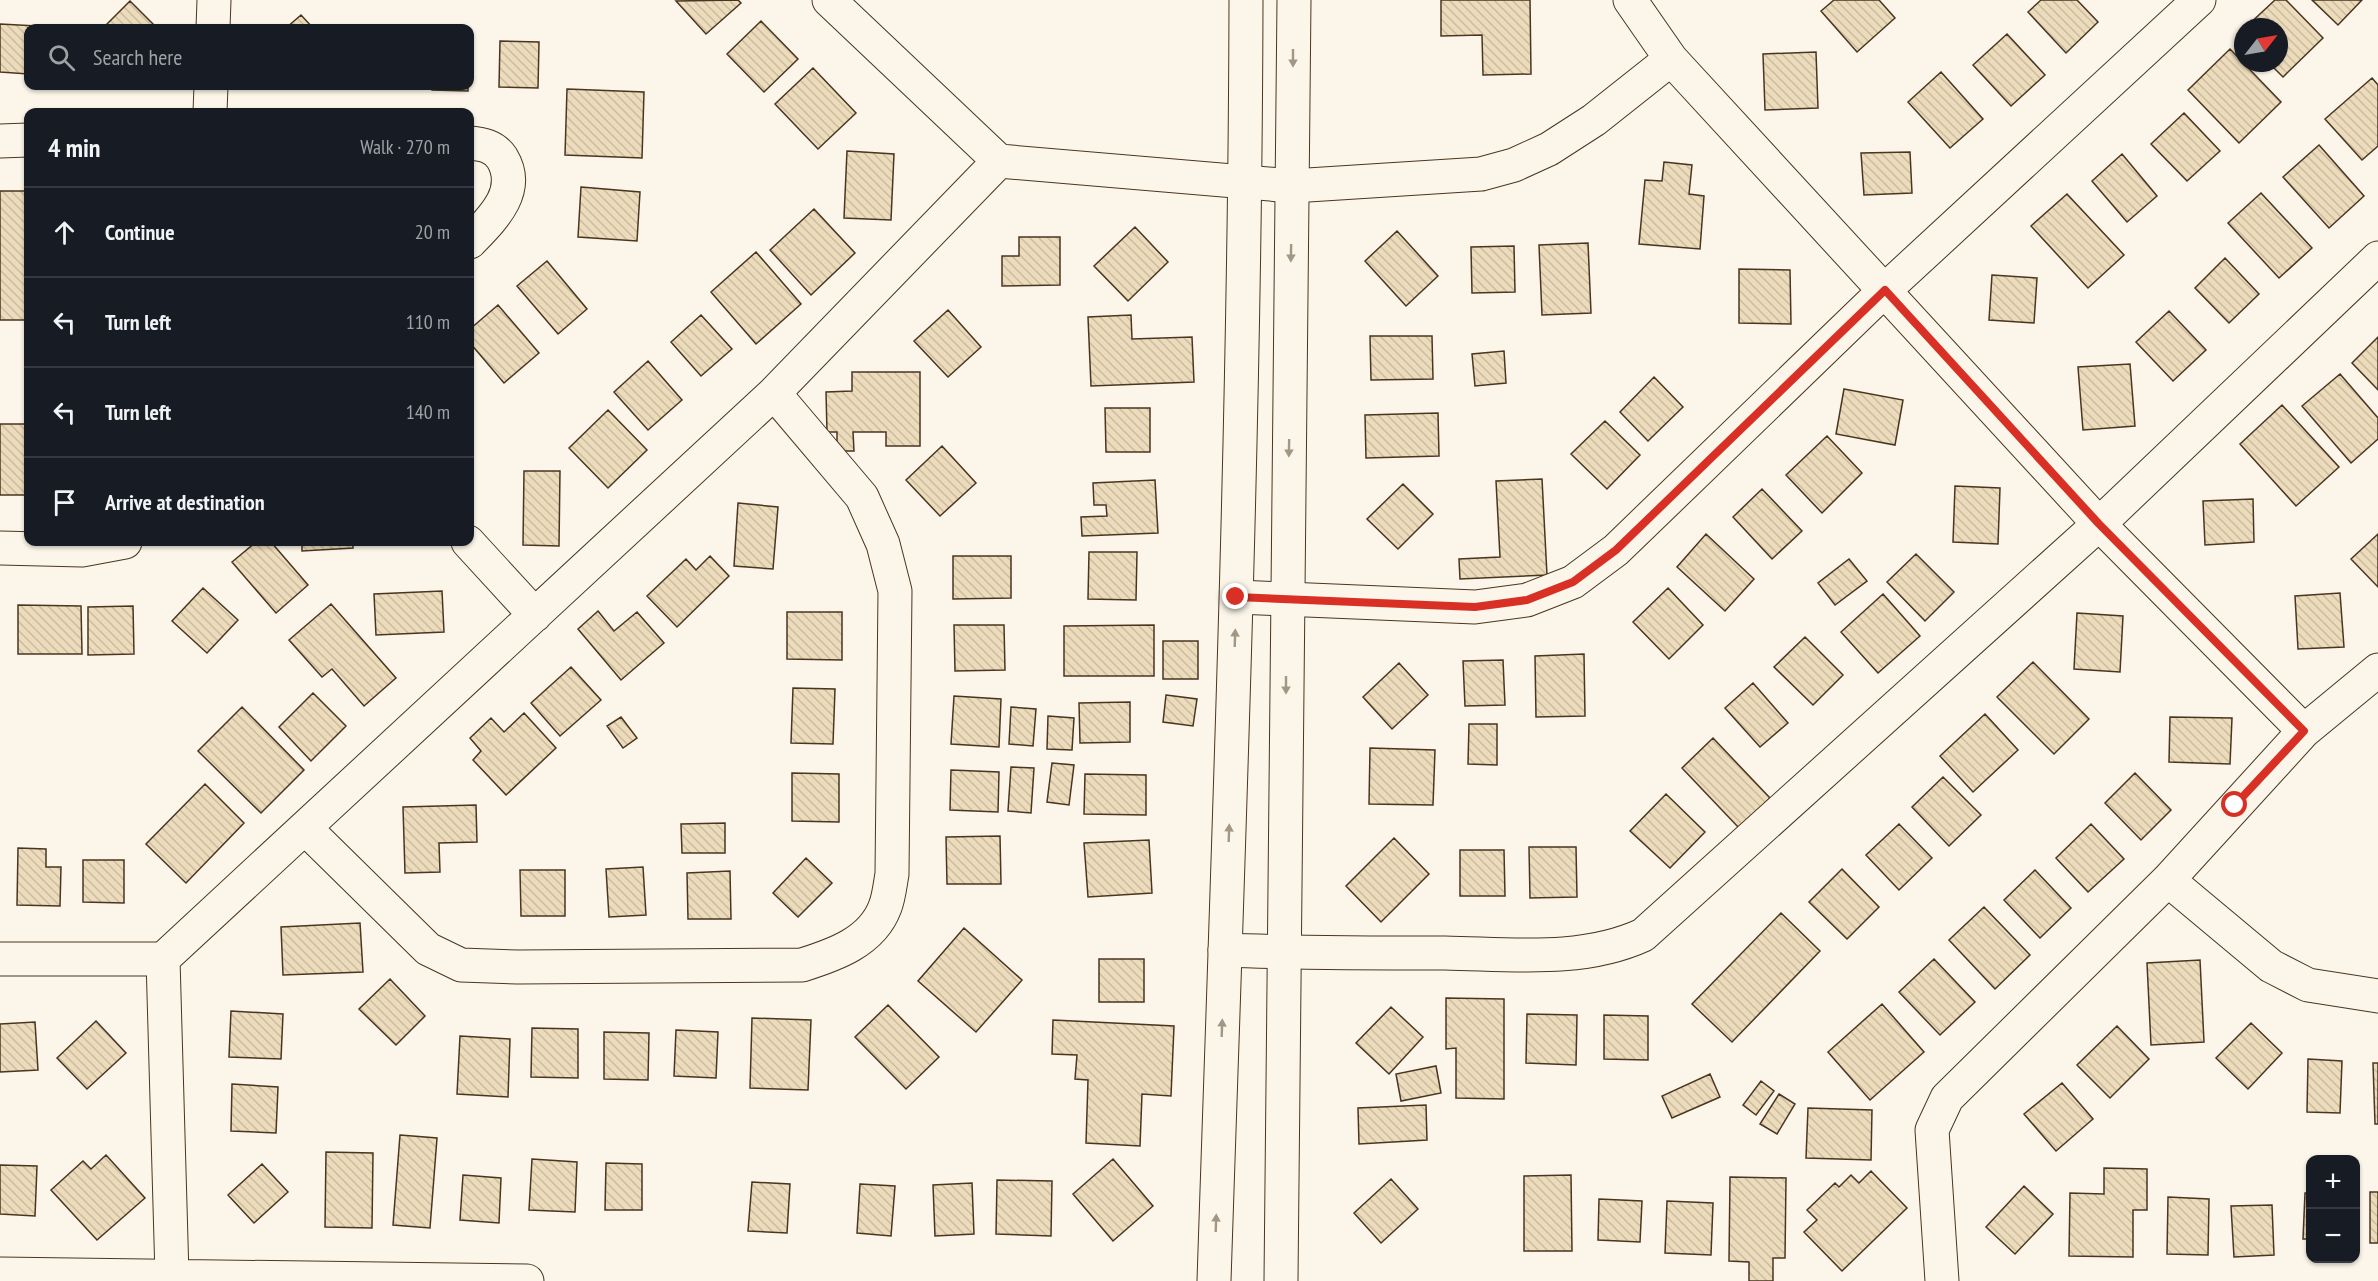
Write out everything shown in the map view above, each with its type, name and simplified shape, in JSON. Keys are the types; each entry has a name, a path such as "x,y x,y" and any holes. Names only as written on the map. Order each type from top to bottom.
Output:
{"street":[{"path":"213,24 214,0"},
{"path":"829,0 999,160 1245,183 1292,186 1481,174 1514,165 1549,149 1594,120 1671,59"},
{"path":"1214,1281 1236,597 1245,183 1246,0"},
{"path":"1281,1281 1294,0"},
{"path":"1630,0 1671,59 2099,524 2304,731"},
{"path":"1236,597 1475,607 1527,600 1573,582 1616,550 1885,290 2199,0"},
{"path":"210,108 211,90"},
{"path":"0,141 24,140"},
{"path":"474,143 484,144 498,153 509,170 508,190 492,219 474,238"},
{"path":"0,958 163,959 306,829 774,393 999,160"},
{"path":"1225,950 1285,953 1560,954 1621,945 1643,935 2099,524 2378,258"},
{"path":"306,829 428,949 461,965 509,967 802,965 834,955 866,935 885,908 892,874 895,591 883,544 862,497 774,393"},
{"path":"0,548 82,550 104,546"},
{"path":"472,546 535,615"},
{"path":"1942,1281 1932,1130 1947,1098 2169,880 2304,731 2378,670"},
{"path":"2169,880 2271,966 2308,985 2378,996"},
{"path":"163,959 172,1276"},
{"path":"0,1274 527,1281"}],"building":[{"path":"738,0 741,3 706,34 676,1"},
{"path":"1441,0 1530,0 1531,74 1483,75 1482,35 1441,36"},
{"path":"1834,0 1879,0 1895,18 1857,52 1821,11"},
{"path":"2041,0 2077,0 2098,22 2066,53 2028,12"},
{"path":"2275,0 2286,0 2323,38 2283,77 2278,72 2288,72 2288,18 2256,18"},
{"path":"2312,0 2362,0 2338,25"},
{"path":"130,1 153,24 107,24"},
{"path":"301,15 309,24 291,24"},
{"path":"761,21 798,59 764,92 727,54"},
{"path":"0,24 24,25 24,74 0,72"},
{"path":"2007,34 2045,75 2011,106 1973,65"},
{"path":"500,41 539,42 538,88 499,87"},
{"path":"2230,49 2234,53 2234,72 2252,72 2281,102 2239,143 2188,90"},
{"path":"1816,52 1818,108 1765,110 1763,54"},
{"path":"813,68 856,113 818,149 775,104"},
{"path":"1941,72 1983,119 1950,148 1908,102"},
{"path":"2372,78 2378,85 2378,146 2362,160 2325,119"},
{"path":"567,89 644,92 642,158 565,155"},
{"path":"2184,113 2220,151 2187,181 2151,144"},
{"path":"2319,145 2364,196 2329,228 2283,177"},
{"path":"847,151 894,154 891,220 844,218"},
{"path":"1910,152 1912,193 1864,195 1861,153"},
{"path":"2122,154 2157,196 2127,222 2092,181"},
{"path":"1664,162 1692,165 1689,194 1704,196 1700,249 1639,244 1645,180 1662,181"},
{"path":"581,187 640,192 637,241 578,237"},
{"path":"0,191 24,191 24,320 0,320"},
{"path":"2261,193 2312,248 2279,278 2228,223"},
{"path":"2067,194 2124,255 2088,288 2031,226"},
{"path":"814,209 855,253 811,295 770,250"},
{"path":"1135,227 1168,262 1128,301 1094,266"},
{"path":"1397,231 1438,276 1406,306 1365,261"},
{"path":"1019,237 1060,237 1060,285 1002,286 1002,256 1019,256"},
{"path":"1588,243 1591,313 1542,315 1539,245"},
{"path":"1514,246 1515,292 1472,293 1471,247"},
{"path":"756,252 801,304 756,344 711,292"},
{"path":"2225,258 2259,294 2229,323 2195,288"},
{"path":"547,261 587,309 558,334 517,286"},
{"path":"1739,269 1790,270 1791,324 1739,323"},
{"path":"1992,275 2037,278 2034,323 1989,320"},
{"path":"498,305 539,353 504,383 474,348 474,326"},
{"path":"948,310 981,347 948,377 914,341"},
{"path":"2169,311 2206,350 2173,381 2136,342"},
{"path":"701,315 732,349 701,376 671,342"},
{"path":"1131,315 1132,339 1192,337 1194,382 1091,386 1088,317"},
{"path":"1370,336 1432,336 1433,379 1371,380"},
{"path":"2378,337 2378,390 2352,363"},
{"path":"1504,351 1506,383 1475,386 1472,354"},
{"path":"648,361 682,400 648,430 614,392"},
{"path":"2130,364 2135,426 2083,430 2078,367"},
{"path":"852,372 920,372 920,446 886,446 886,432 853,432 854,451 837,451 837,432 827,432 826,392 852,391"},
{"path":"2340,374 2378,418 2378,439 2351,463 2302,406"},
{"path":"1654,377 1683,407 1648,441 1620,412"},
{"path":"1844,389 1903,400 1895,445 1836,434"},
{"path":"2282,405 2339,467 2296,506 2240,444"},
{"path":"1105,408 1150,408 1150,452 1106,452"},
{"path":"608,410 647,450 608,488 569,448"},
{"path":"1438,413 1439,456 1366,458 1365,415"},
{"path":"1605,421 1640,455 1607,489 1571,454"},
{"path":"0,424 24,424 24,495 0,495"},
{"path":"1827,436 1862,473 1822,513 1786,475"},
{"path":"942,446 976,483 940,516 906,480"},
{"path":"524,471 560,471 559,546 523,545"},
{"path":"1542,479 1547,575 1460,579 1459,559 1500,557 1496,481"},
{"path":"1155,480 1158,533 1082,536 1081,517 1107,516 1106,505 1094,505 1093,483"},
{"path":"1403,484 1433,514 1398,549 1367,519"},
{"path":"1955,486 2000,488 1998,544 1953,542"},
{"path":"1762,489 1802,531 1772,559 1733,517"},
{"path":"2253,499 2254,542 2205,545 2203,501"},
{"path":"738,503 778,507 773,569 734,566"},
{"path":"1706,534 1754,579 1725,611 1677,567"},
{"path":"2378,534 2378,587 2351,559"},
{"path":"251,546 274,546 308,585 276,613 232,562"},
{"path":"302,546 353,546 353,548 302,551"},
{"path":"1089,552 1137,552 1136,600 1088,599"},
{"path":"1916,554 1954,592 1925,621 1887,582"},
{"path":"710,556 729,576 677,627 647,596 686,559 696,570"},
{"path":"953,556 1011,556 1011,598 953,599"},
{"path":"1849,559 1867,581 1835,605 1818,583"},
{"path":"203,588 238,620 207,653 172,621"},
{"path":"1668,588 1703,625 1669,659 1633,622"},
{"path":"442,591 444,632 376,635 374,594"},
{"path":"2340,593 2344,647 2298,649 2295,596"},
{"path":"1883,594 1920,636 1878,673 1841,632"},
{"path":"331,604 396,678 364,706 332,669 322,677 289,640"},
{"path":"18,605 81,606 82,654 18,654"},
{"path":"133,606 134,654 88,655 88,607"},
{"path":"598,611 614,631 637,612 664,643 621,680 578,629"},
{"path":"787,612 842,612 842,660 787,659"},
{"path":"2077,613 2123,616 2120,672 2074,669"},
{"path":"954,625 1004,625 1005,670 955,671"},
{"path":"1154,625 1154,676 1064,676 1064,626"},
{"path":"1805,637 1843,675 1813,705 1774,667"},
{"path":"1163,641 1198,641 1198,679 1163,679"},
{"path":"1584,654 1585,716 1536,717 1535,656"},
{"path":"1503,660 1505,705 1465,706 1463,661"},
{"path":"2033,662 2089,719 2054,754 1997,697"},
{"path":"1399,663 1428,695 1392,729 1363,697"},
{"path":"571,667 601,700 560,736 531,703"},
{"path":"1753,683 1788,723 1760,747 1725,708"},
{"path":"793,688 835,689 833,744 791,743"},
{"path":"313,693 346,726 311,761 279,727"},
{"path":"1166,695 1197,699 1193,726 1163,722"},
{"path":"954,696 1001,699 999,747 951,744"},
{"path":"1130,702 1130,742 1080,743 1079,703"},
{"path":"242,707 304,770 261,813 198,751"},
{"path":"1011,707 1036,709 1033,746 1009,744"},
{"path":"524,713 556,748 506,795 473,760 481,751 470,738 491,718 504,732"},
{"path":"1985,714 2018,750 1973,792 1940,756"},
{"path":"1048,716 1074,718 1072,750 1047,749"},
{"path":"621,717 637,738 623,748 607,726"},
{"path":"2170,717 2232,718 2230,764 2169,762"},
{"path":"1469,724 1497,724 1497,765 1468,764"},
{"path":"1713,738 1770,798 1739,828 1682,768"},
{"path":"1370,748 1435,750 1433,805 1369,804"},
{"path":"1052,763 1074,765 1069,805 1047,802"},
{"path":"1011,767 1034,768 1031,813 1008,811"},
{"path":"951,770 999,772 998,812 950,810"},
{"path":"792,773 839,774 839,822 792,821"},
{"path":"2135,773 2171,810 2141,840 2105,803"},
{"path":"1085,774 1146,775 1146,815 1084,814"},
{"path":"1943,777 1981,815 1949,846 1912,807"},
{"path":"205,784 244,823 186,883 146,844"},
{"path":"1666,794 1705,832 1670,868 1630,831"},
{"path":"476,805 477,842 439,843 440,872 405,873 403,807"},
{"path":"725,823 725,853 682,853 681,824"},
{"path":"1899,824 1932,858 1899,890 1866,855"},
{"path":"2091,824 2124,859 2088,892 2056,858"},
{"path":"1000,836 1001,884 947,884 946,837"},
{"path":"1394,838 1429,874 1381,922 1346,886"},
{"path":"1149,840 1152,893 1088,897 1084,843"},
{"path":"1529,847 1576,847 1577,897 1530,898"},
{"path":"18,848 46,849 46,867 61,867 60,906 17,905"},
{"path":"1460,850 1504,850 1505,896 1460,896"},
{"path":"806,858 832,883 798,917 773,893"},
{"path":"83,860 124,860 124,903 83,902"},
{"path":"643,867 646,915 609,917 606,869"},
{"path":"1842,869 1879,907 1847,939 1809,902"},
{"path":"520,870 565,870 565,916 521,916"},
{"path":"2035,870 2071,908 2040,938 2004,900"},
{"path":"730,871 731,919 688,919 687,873"},
{"path":"1984,907 2030,955 1995,989 1949,940"},
{"path":"1781,913 1820,951 1732,1042 1692,1004"},
{"path":"360,923 363,972 283,975 281,927"},
{"path":"964,928 1022,980 976,1032 918,981"},
{"path":"1099,959 1144,959 1144,1002 1099,1002"},
{"path":"1934,959 1975,1002 1940,1035 1899,992"},
{"path":"2200,960 2204,1042 2151,1045 2147,963"},
{"path":"390,979 425,1016 396,1045 359,1009"},
{"path":"1446,998 1504,999 1504,1099 1456,1098 1456,1048 1446,1049"},
{"path":"1882,1004 1924,1052 1870,1100 1828,1052"},
{"path":"888,1005 939,1057 906,1089 855,1037"},
{"path":"1391,1007 1423,1037 1389,1074 1356,1043"},
{"path":"231,1011 283,1014 281,1059 229,1057"},
{"path":"1527,1014 1577,1015 1576,1065 1526,1063"},
{"path":"1604,1015 1648,1016 1648,1060 1604,1059"},
{"path":"752,1018 811,1020 808,1090 750,1088"},
{"path":"1053,1020 1174,1026 1171,1096 1142,1094 1140,1146 1086,1143 1088,1080 1075,1079 1077,1055 1052,1054"},
{"path":"96,1021 126,1053 87,1089 57,1058"},
{"path":"35,1022 38,1070 0,1072 0,1024"},
{"path":"2251,1023 2282,1053 2248,1089 2216,1058"},
{"path":"2117,1026 2149,1059 2110,1098 2077,1065"},
{"path":"532,1028 578,1029 578,1078 531,1077"},
{"path":"676,1030 718,1032 716,1078 674,1076"},
{"path":"604,1032 649,1033 648,1080 604,1079"},
{"path":"460,1036 510,1039 508,1097 457,1094"},
{"path":"2308,1059 2342,1061 2340,1113 2307,1112"},
{"path":"2373,1063 2378,1063 2378,1124 2375,1124"},
{"path":"1436,1066 1441,1093 1401,1101 1396,1074"},
{"path":"1710,1074 1720,1097 1672,1118 1662,1096"},
{"path":"1761,1081 1774,1091 1756,1115 1743,1105"},
{"path":"2062,1083 2093,1119 2056,1151 2024,1114"},
{"path":"232,1084 278,1087 276,1133 231,1131"},
{"path":"1779,1094 1795,1104 1777,1134 1760,1124"},
{"path":"1426,1105 1427,1140 1359,1144 1358,1108"},
{"path":"1808,1108 1872,1110 1871,1160 1806,1158"},
{"path":"400,1135 437,1138 430,1228 393,1225"},
{"path":"326,1152 373,1153 372,1228 325,1227"},
{"path":"106,1155 145,1198 97,1240 51,1190 83,1161 91,1169"},
{"path":"532,1159 577,1162 575,1212 529,1210"},
{"path":"1113,1159 1153,1206 1113,1241 1073,1194"},
{"path":"606,1163 642,1164 642,1210 605,1210"},
{"path":"262,1164 288,1192 254,1223 228,1195"},
{"path":"0,1165 37,1166 35,1216 0,1214"},
{"path":"2104,1168 2147,1169 2147,1210 2133,1210 2133,1257 2069,1256 2070,1193 2104,1194"},
{"path":"1871,1171 1907,1208 1842,1271 1804,1232 1817,1220 1807,1210 1835,1183 1839,1187 1851,1175 1859,1183"},
{"path":"463,1175 501,1178 499,1223 460,1220"},
{"path":"1571,1175 1572,1251 1524,1251 1524,1176"},
{"path":"1730,1177 1786,1178 1785,1258 1773,1258 1773,1281 1749,1281 1749,1262 1729,1261"},
{"path":"1391,1179 1418,1209 1381,1243 1354,1213"},
{"path":"997,1180 1052,1181 1051,1236 996,1234"},
{"path":"752,1182 790,1184 787,1233 748,1231"},
{"path":"972,1183 974,1234 935,1236 933,1185"},
{"path":"860,1184 895,1186 891,1236 857,1233"},
{"path":"2024,1186 2053,1214 2015,1254 1986,1227"},
{"path":"2370,1192 2378,1192 2378,1243 2370,1243"},
{"path":"2305,1193 2306,1193 2306,1239 2303,1239"},
{"path":"2168,1197 2209,1199 2208,1255 2167,1254"},
{"path":"1599,1199 1642,1201 1640,1242 1598,1240"},
{"path":"1667,1201 1713,1203 1711,1255 1665,1253"},
{"path":"2272,1205 2274,1255 2234,1257 2231,1206"}],"route":[{"path":"1236,597 1475,607 1527,600 1573,582 1616,550 1885,290 2099,524 2304,731 2235,805"}]}
